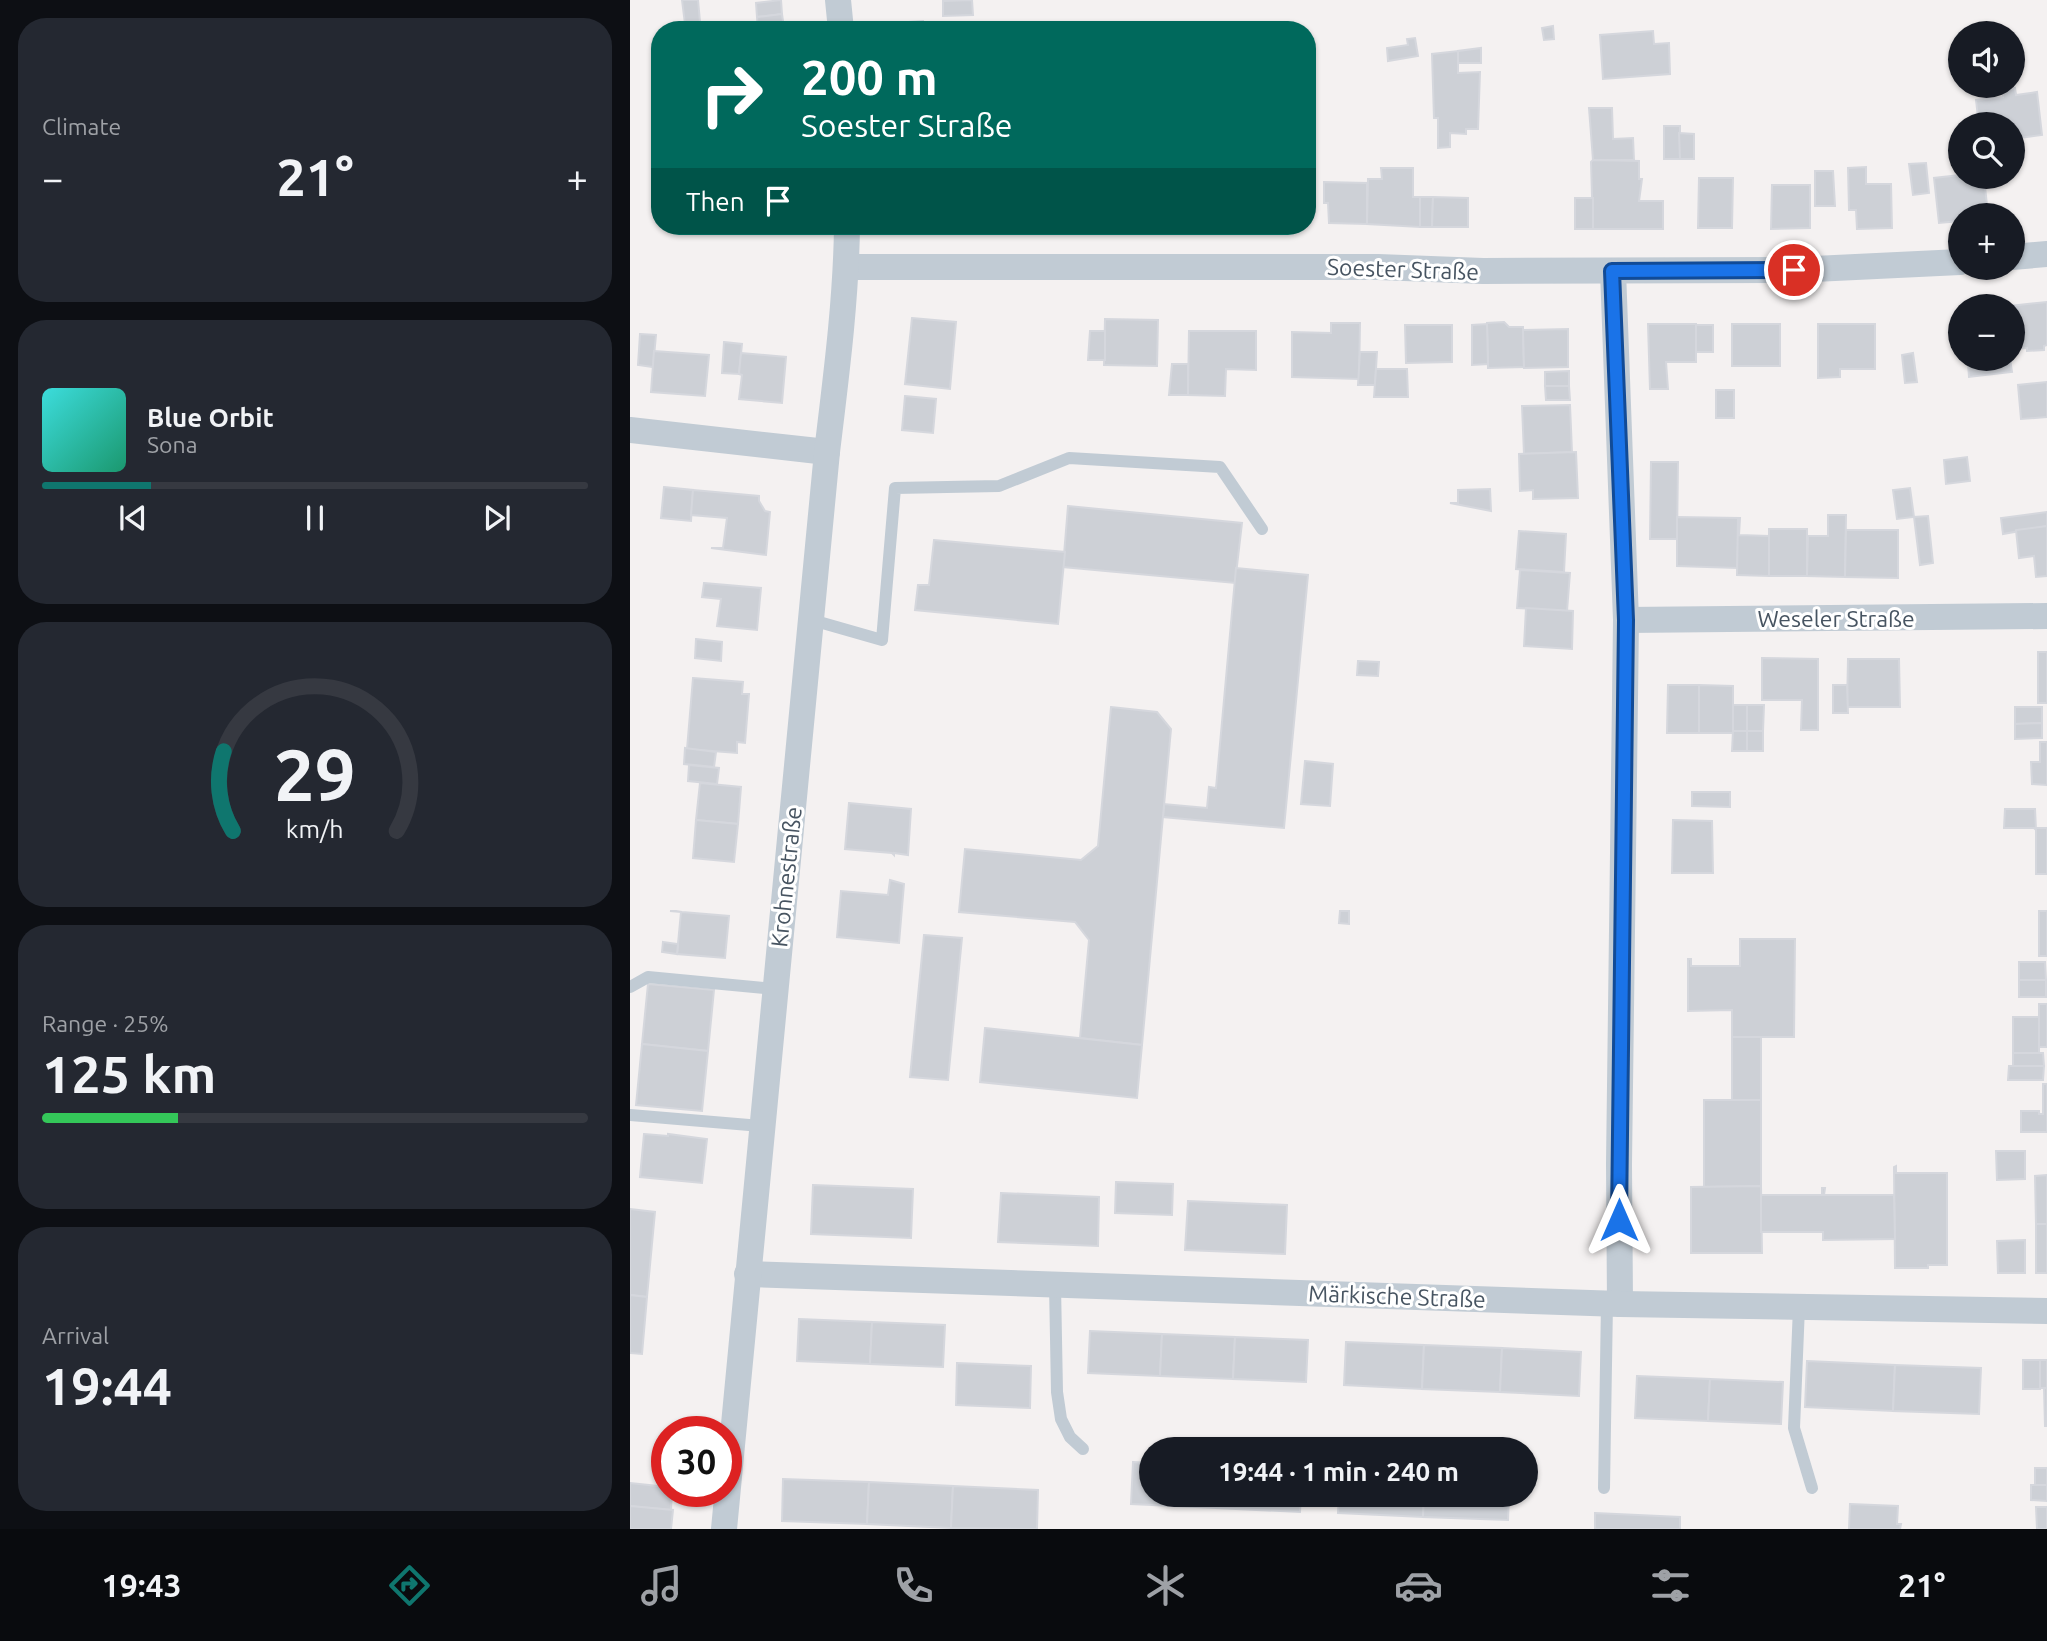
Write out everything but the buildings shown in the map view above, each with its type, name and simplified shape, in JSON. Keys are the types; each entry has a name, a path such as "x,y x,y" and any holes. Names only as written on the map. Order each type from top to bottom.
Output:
{"street":[{"path":"838,0 840,21"},
{"name":"Krohnestraße","path":"724,1529 846,267 847,235"},
{"path":"2025,256 2047,254"},
{"name":"Soester Straße","path":"846,267 1378,267 1483,271 1612,271 1794,270 1948,263"},
{"path":"1612,271 1626,620 1619,1164 1614,1304"},
{"path":"630,430 827,452"},
{"name":"Weseler Straße","path":"1626,620 2047,616"},
{"name":"Märkische Straße","path":"747,1274 1614,1304 2047,1311"}],"lane":[{"path":"812,620 882,640 895,488 999,486 1069,458 1220,467 1262,529"},
{"path":"630,987 648,977 775,989"},
{"path":"630,1115 761,1126"},
{"path":"1055,1284 1057,1392 1061,1419 1070,1437 1083,1449"},
{"path":"1605,1488 1614,1304"},
{"path":"1799,1307 1794,1428 1812,1489"}],"route":[{"path":"1619,1220 1626,620 1612,271 1794,270"}]}
